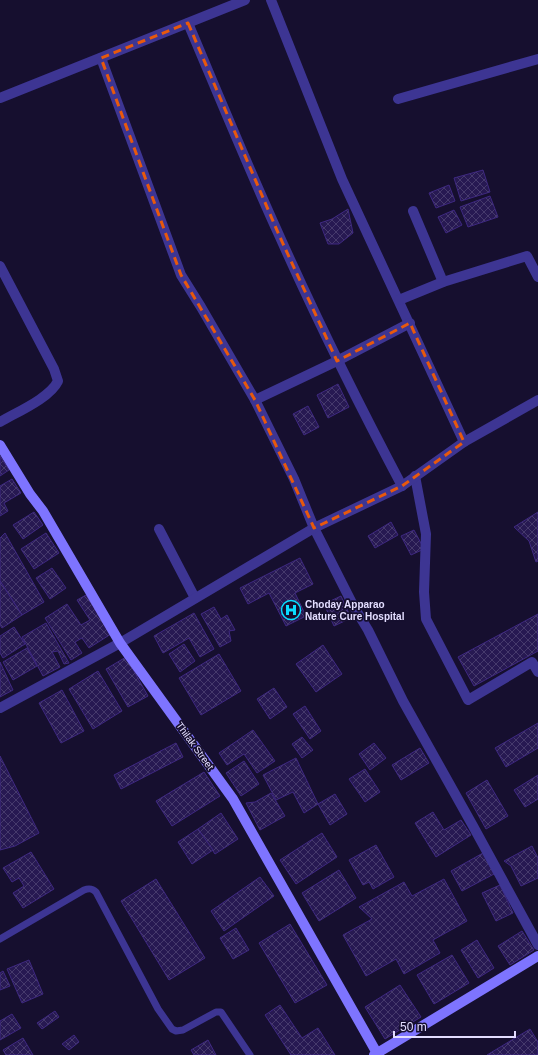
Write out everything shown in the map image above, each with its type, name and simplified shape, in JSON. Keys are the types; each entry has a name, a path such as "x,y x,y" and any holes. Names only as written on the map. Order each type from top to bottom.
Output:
{"street":[{"path":"0,98 245,0"},
{"path":"271,0 342,179 464,442"},
{"path":"188,23 279,235 366,420 402,486"},
{"path":"101,58 181,275 255,400 294,479 314,528 354,607 368,630 403,701 538,945"},
{"path":"398,99 538,59"},
{"path":"413,211 443,282"},
{"path":"399,300 443,282 527,256 538,277"},
{"path":"0,266 54,369 58,381 55,388 47,395 0,422"},
{"path":"255,400 338,361 410,323"},
{"path":"0,708 120,643 314,528 402,486 464,442 538,400"},
{"name":"Thilak Street","path":"0,445 30,494 43,511 120,643 233,799 376,1054"},
{"path":"415,476 426,534 424,592 426,619 468,700 532,662 538,672"},
{"path":"159,529 195,598"},
{"path":"376,1054 538,956"}],"lane":[{"path":"0,939 84,890 88,888 94,889 168,1025 176,1031 184,1030 216,1012 221,1012 250,1055"}],"highlighted area":[{"path":"188,23 279,235 337,361 410,323 464,442 402,486 314,528 255,400 181,275 101,58"}],"building":[{"path":"483,170 490,192 461,201 454,178"},
{"path":"449,185 455,201 436,208 429,193"},
{"path":"490,196 498,217 468,227 460,207"},
{"path":"348,209 353,233 339,244 328,244 320,223 332,219"},
{"path":"454,210 462,225 446,233 438,217"},
{"path":"338,384 349,407 328,418 317,395"},
{"path":"308,406 319,427 304,435 293,414"},
{"path":"0,456 9,470 0,476"},
{"path":"12,479 21,493 4,503 8,511 0,516 0,486"},
{"path":"34,512 43,525 23,539 13,525"},
{"path":"538,512 538,561 536,562 529,541 514,527"},
{"path":"391,522 398,535 375,548 368,536"},
{"path":"414,530 424,549 411,555 401,536"},
{"path":"5,533 44,602 22,615 0,581 0,538"},
{"path":"46,533 59,553 34,569 21,549"},
{"path":"300,558 313,584 295,593 306,616 286,626 269,593 248,604 240,588"},
{"path":"52,568 66,588 50,599 36,578"},
{"path":"0,581 22,615 2,628 0,625"},
{"path":"86,595 111,634 89,648 82,638 75,642 82,653 71,660 45,618 67,604 81,625 90,620 77,600"},
{"path":"341,596 351,618 334,626 324,604"},
{"path":"214,607 221,619 227,615 235,630 229,631 231,641 220,647 201,614"},
{"path":"194,613 214,649 200,657 189,638 163,653 154,636"},
{"path":"538,614 538,651 474,686 458,657"},
{"path":"46,623 69,663 64,664 58,651 52,652 60,667 43,676 22,637"},
{"path":"14,627 25,644 3,658 0,653 0,636"},
{"path":"184,644 195,661 180,672 169,654"},
{"path":"323,645 342,674 316,692 296,664"},
{"path":"27,648 37,666 13,680 3,662"},
{"path":"219,654 241,691 201,715 179,678"},
{"path":"126,657 148,696 128,707 106,669"},
{"path":"0,662 13,690 0,697"},
{"path":"98,671 122,711 93,729 69,689"},
{"path":"274,688 287,707 270,719 257,699"},
{"path":"62,690 84,731 61,743 39,703"},
{"path":"305,706 321,731 310,739 293,714"},
{"path":"538,723 538,748 506,767 495,748"},
{"path":"253,730 275,761 257,773 244,754 227,765 219,753"},
{"path":"302,737 313,750 302,758 292,744"},
{"path":"176,743 183,757 121,789 114,775"},
{"path":"374,743 386,758 370,770 359,754"},
{"path":"420,748 429,763 401,780 392,765"},
{"path":"0,756 39,833 15,846 0,850"},
{"path":"296,758 318,804 304,813 293,792 276,800 263,775"},
{"path":"244,761 259,784 241,796 226,773"},
{"path":"365,769 380,792 365,802 349,779"},
{"path":"204,772 220,796 172,826 156,801"},
{"path":"538,775 538,799 525,807 514,790"},
{"path":"487,780 508,816 486,829 466,793"},
{"path":"271,793 285,816 260,830 246,803 255,802"},
{"path":"335,794 347,814 330,825 318,804"},
{"path":"433,812 444,830 461,820 471,835 436,857 415,823"},
{"path":"221,813 238,839 215,854 198,829"},
{"path":"198,829 213,850 192,864 178,842"},
{"path":"322,833 337,857 296,884 280,860"},
{"path":"376,845 394,877 373,889 369,882 363,885 349,860"},
{"path":"532,846 538,858 538,878 521,886 511,866 504,861"},
{"path":"31,852 54,889 23,908 13,893 24,886 19,878 12,882 3,868"},
{"path":"483,853 494,874 462,891 451,871"},
{"path":"339,870 356,898 319,921 302,893"},
{"path":"260,877 274,896 224,931 211,911"},
{"path":"156,879 205,958 169,980 121,901"},
{"path":"444,879 467,921 433,940 440,953 404,974 396,959 366,976 343,935 372,919 359,907 404,882 412,896"},
{"path":"500,885 513,913 496,921 482,893"},
{"path":"290,924 327,985 295,1003 259,943"},
{"path":"236,928 249,950 233,959 220,938"},
{"path":"522,931 534,950 510,965 498,946"},
{"path":"477,940 494,968 478,978 461,950"},
{"path":"452,955 469,983 434,1004 417,975"},
{"path":"29,960 43,994 22,1003 7,969"},
{"path":"3,971 10,986 0,990 0,973"},
{"path":"400,985 421,1017 385,1039 365,1007"},
{"path":"280,1005 302,1038 318,1028 335,1055 291,1055 265,1015"},
{"path":"55,1011 59,1017 42,1029 37,1023"},
{"path":"12,1014 21,1028 0,1040 0,1021"},
{"path":"530,1029 538,1042 538,1055 487,1055"},
{"path":"74,1035 79,1042 69,1050 62,1044"},
{"path":"23,1038 33,1055 6,1055 3,1050"},
{"path":"208,1040 216,1055 194,1055 191,1050"}],"place":[{"name":"Choday Apparao Nature Cure Hospital","path":"291,610"}]}
